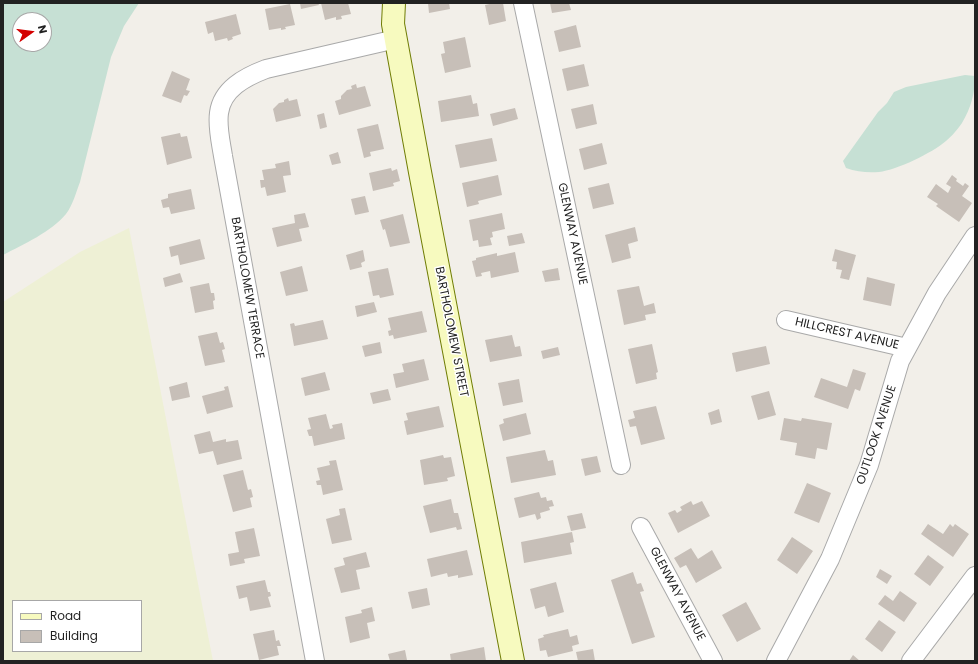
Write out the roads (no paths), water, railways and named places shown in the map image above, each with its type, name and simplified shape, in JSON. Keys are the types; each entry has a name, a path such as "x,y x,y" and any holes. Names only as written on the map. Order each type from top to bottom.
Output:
{"main road":[{"name":"BARTHOLOMEW STREET","path":"394,3 393,24 513,661"}],"street":[{"name":"GLENWAY AVENUE","path":"523,3 621,465"},
{"name":"BARTHOLOMEW TERRACE","path":"315,661 223,156 219,114 223,100 232,88 247,77 266,69 396,39"},
{"name":"OUTLOOK AVENUE","path":"776,661 830,559 869,466 900,361 937,293 975,236"},
{"name":"HILLCREST AVENUE","path":"786,320 907,348"},
{"name":"GLENWAY AVENUE","path":"641,527 713,661"},
{"path":"911,661 975,576"}]}
